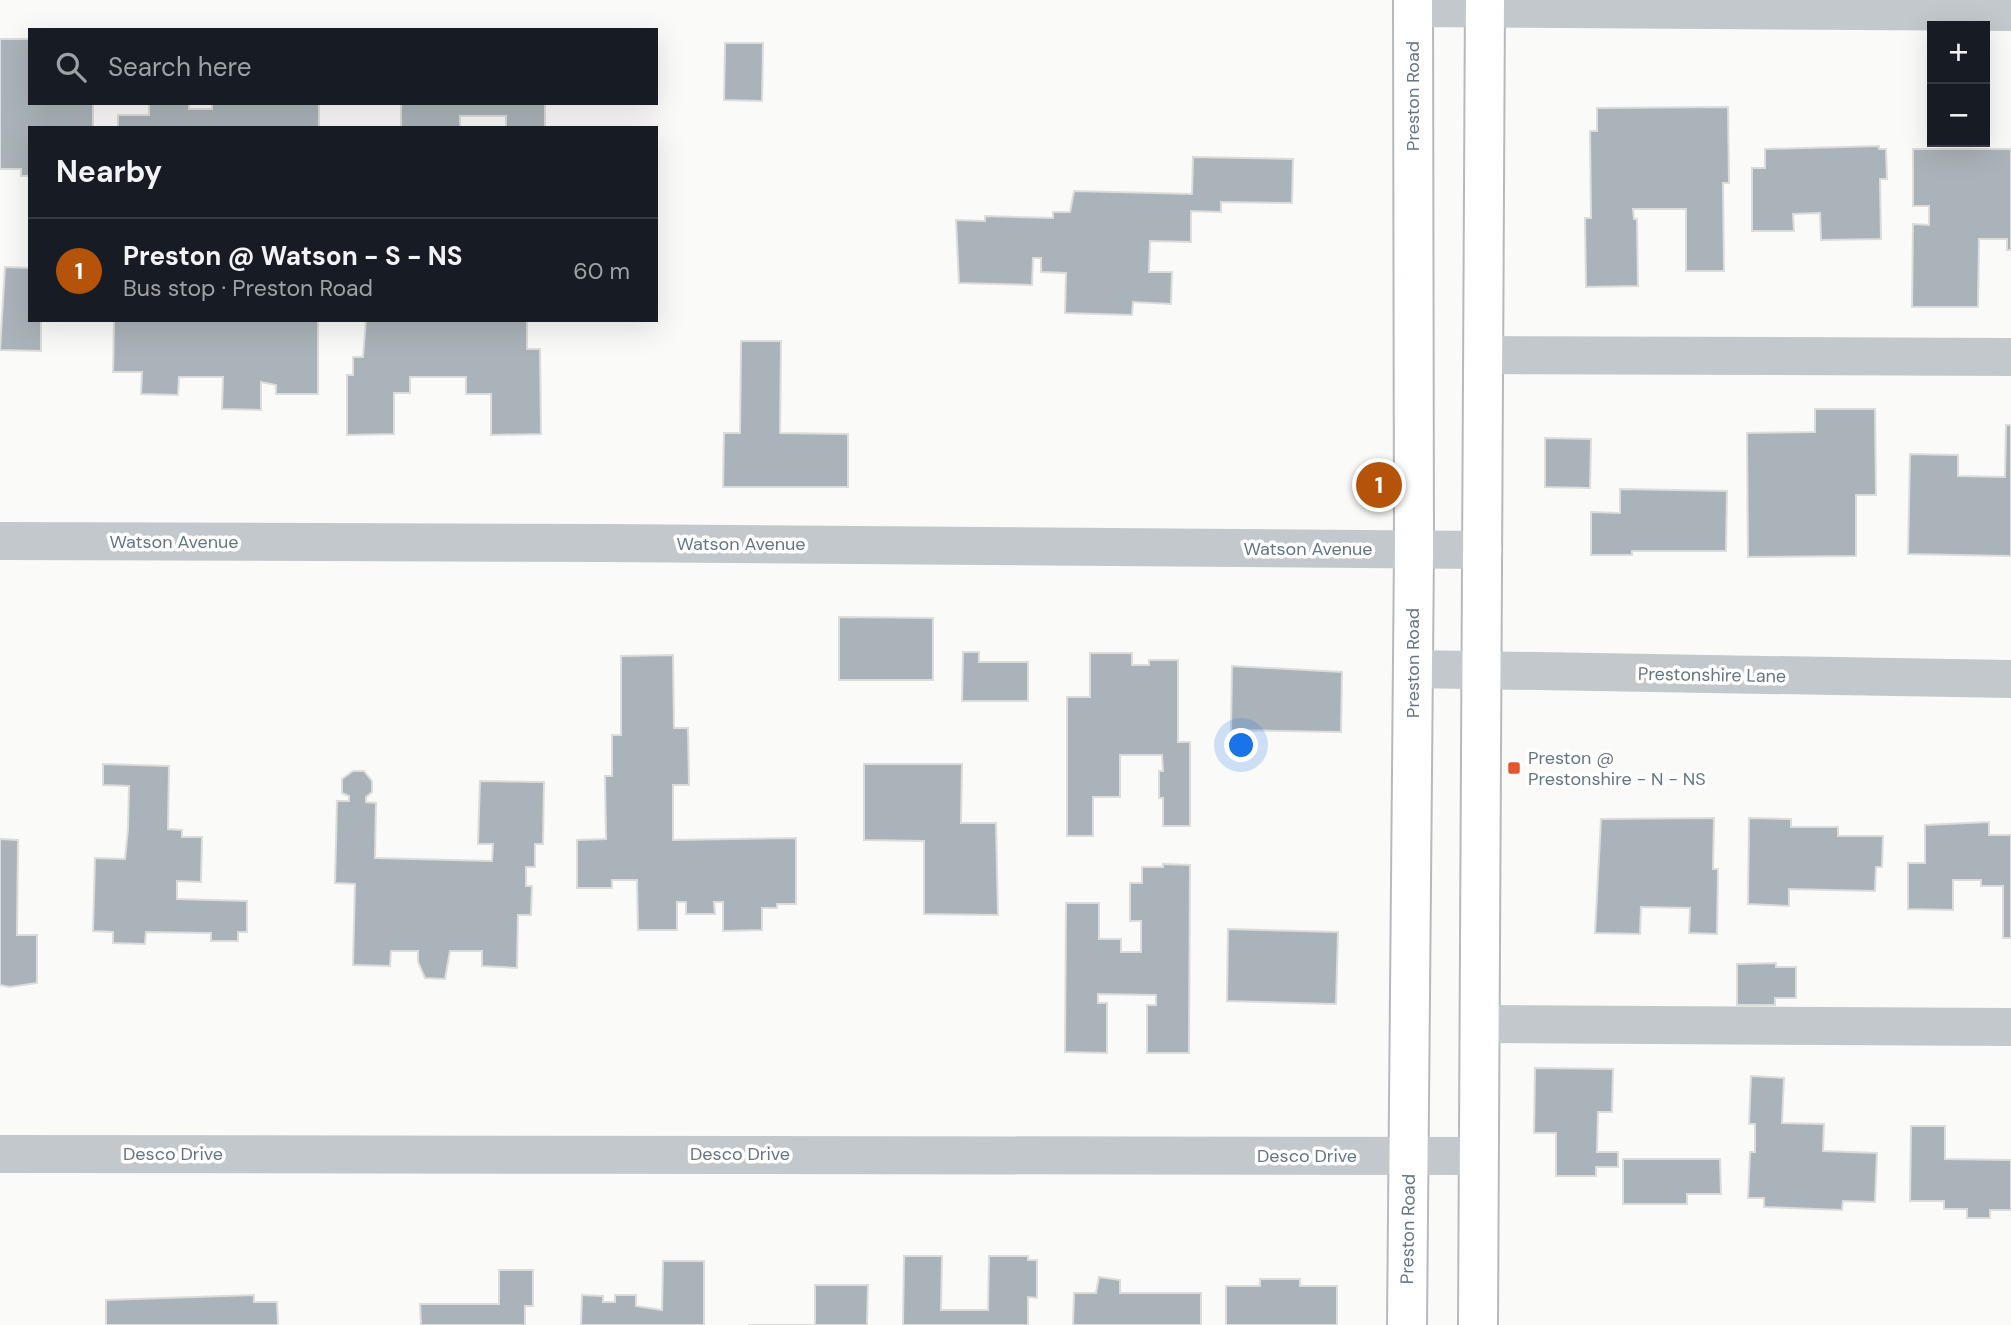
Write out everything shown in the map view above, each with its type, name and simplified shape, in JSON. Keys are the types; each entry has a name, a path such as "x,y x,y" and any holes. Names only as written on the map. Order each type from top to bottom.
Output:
{"main road":[{"name":"Preston Road","path":"1407,1325 1414,550 1413,4"},
{"path":"1478,1325 1485,4"}],"street":[{"path":"1413,4 2011,12"},
{"path":"1484,355 2011,357"},
{"name":"Watson Avenue","path":"0,541 1483,550"},
{"name":"Prestonshire Lane","path":"1413,669 2011,679"},
{"path":"1480,1024 2011,1027"},
{"name":"Desco Drive","path":"0,1154 1479,1156"}],"building":[{"path":"0,39 28,39 28,105 93,105 93,126 28,126 28,176 21,176 21,169 0,169"},
{"path":"725,43 763,43 762,101 724,100"},
{"path":"149,105 189,105 189,109 212,109 212,105 319,105 319,126 118,126 118,115 149,115"},
{"path":"401,105 545,105 545,126 506,126 506,116 460,116 460,126 401,126"},
{"path":"1728,107 1729,183 1723,183 1724,271 1686,271 1686,209 1633,209 1634,219 1637,219 1638,286 1586,287 1585,218 1591,218 1590,131 1597,131 1597,108"},
{"path":"1879,146 1879,149 1886,149 1887,179 1880,179 1881,239 1821,240 1820,213 1793,214 1794,231 1752,231 1752,168 1765,168 1765,149"},
{"path":"1913,149 2011,149 2011,250 2007,250 2007,239 1979,239 1978,307 1912,307 1913,224 1929,225 1929,206 1913,206"},
{"path":"1193,157 1293,159 1292,203 1221,202 1221,212 1191,211 1191,242 1150,241 1149,272 1172,272 1171,304 1133,302 1132,315 1065,313 1066,273 1041,272 1041,258 1033,258 1032,285 959,283 956,220 985,221 985,216 1053,218 1053,212 1070,212 1074,191 1192,194"},
{"path":"5,267 28,268 28,322 41,322 41,351 0,350"},
{"path":"114,322 318,322 318,394 276,394 276,385 261,382 261,410 222,409 223,377 179,377 178,395 141,394 142,372 113,372"},
{"path":"366,322 527,322 527,349 540,349 541,434 491,435 491,394 466,394 466,377 410,377 410,393 394,393 394,434 347,435 347,375 353,375 353,357 363,357"},
{"path":"741,341 781,341 780,433 848,434 848,487 723,487 724,433 740,433"},
{"path":"1815,409 1875,409 1876,495 1856,495 1856,556 1748,557 1747,433 1815,432"},
{"path":"2006,425 2011,425 2011,556 1908,554 1910,454 1958,455 1958,476 2005,477"},
{"path":"1545,438 1591,439 1590,488 1545,487"},
{"path":"1620,489 1727,491 1726,551 1632,551 1632,555 1591,555 1591,512 1620,513"},
{"path":"839,617 933,618 933,680 839,680"},
{"path":"963,652 979,652 979,662 1028,662 1028,701 962,701"},
{"path":"1090,653 1132,653 1132,665 1149,665 1149,660 1178,660 1178,742 1190,742 1190,826 1163,826 1163,798 1159,798 1159,771 1163,771 1162,755 1120,755 1120,797 1093,797 1093,836 1067,836 1067,697 1090,697"},
{"path":"673,655 674,728 688,728 689,785 673,785 673,840 796,838 796,904 777,904 777,908 762,908 762,930 723,931 723,902 714,902 715,914 686,914 686,902 677,902 677,930 638,930 637,880 612,880 612,888 577,888 577,840 606,839 605,776 612,776 612,735 621,735 621,656"},
{"path":"1232,666 1342,672 1341,732 1231,730"},
{"path":"103,764 169,766 168,829 182,830 182,837 202,837 201,882 177,881 177,899 247,901 247,932 238,932 238,941 211,941 211,933 146,932 145,944 113,943 113,932 93,931 95,858 125,859 128,829 129,786 103,785"},
{"path":"864,764 962,764 961,823 996,823 998,915 924,914 924,841 864,840"},
{"path":"353,771 364,771 372,781 372,792 366,797 366,802 376,803 375,858 492,861 493,844 478,844 480,781 544,782 543,844 535,844 535,867 526,867 526,886 532,886 531,915 518,915 517,968 482,966 482,951 450,951 445,979 425,978 418,962 418,951 391,951 390,966 353,965 355,884 335,883 337,801 349,801 349,796 342,793 342,779"},
{"path":"1714,818 1713,869 1718,869 1717,934 1689,933 1690,908 1641,907 1640,934 1595,933 1601,819"},
{"path":"1749,818 1791,819 1791,827 1838,827 1838,836 1883,836 1882,867 1876,867 1875,891 1789,889 1789,906 1748,904"},
{"path":"1989,822 1989,835 2011,835 2011,938 2003,938 2003,886 1981,886 1981,880 1953,880 1953,910 1908,909 1908,863 1925,863 1925,825"},
{"path":"0,839 18,840 17,935 37,935 37,983 10,987 0,985"},
{"path":"1163,864 1190,865 1189,1053 1147,1053 1147,1005 1156,1005 1156,995 1098,994 1098,1003 1107,1003 1107,1053 1065,1052 1066,903 1099,903 1099,939 1121,939 1121,952 1141,952 1141,921 1130,921 1130,883 1142,883 1142,867 1163,867"},
{"path":"1228,929 1338,932 1336,1004 1227,1001"},
{"path":"1776,963 1776,967 1796,967 1796,998 1775,998 1775,1005 1737,1005 1737,964"},
{"path":"1535,1068 1613,1069 1612,1112 1598,1112 1597,1152 1618,1152 1618,1167 1596,1167 1596,1176 1556,1176 1556,1133 1534,1133"},
{"path":"1751,1076 1784,1078 1782,1123 1824,1124 1823,1151 1877,1153 1875,1202 1843,1201 1842,1210 1764,1207 1764,1198 1748,1198 1750,1152 1755,1152 1755,1124 1749,1124"},
{"path":"1911,1126 1945,1126 1945,1159 2011,1160 2011,1210 1990,1210 1990,1218 1967,1218 1967,1209 1944,1209 1944,1201 1910,1201"},
{"path":"1623,1159 1720,1159 1721,1194 1687,1194 1687,1204 1623,1204"},
{"path":"904,1256 942,1256 941,1310 988,1310 989,1256 1028,1256 1028,1260 1037,1260 1037,1298 1028,1297 1028,1325 903,1325"},
{"path":"663,1261 704,1261 704,1325 581,1325 582,1295 603,1296 603,1302 615,1302 615,1295 636,1295 636,1306 662,1310"},
{"path":"499,1270 533,1270 533,1306 525,1306 525,1325 421,1325 420,1304 499,1304"},
{"path":"1099,1277 1120,1280 1120,1293 1201,1293 1201,1325 1073,1325 1074,1293 1096,1293"},
{"path":"1260,1279 1300,1279 1300,1286 1337,1286 1337,1325 1226,1325 1226,1286 1260,1286"},
{"path":"815,1285 868,1285 867,1325 815,1325"},
{"path":"254,1295 254,1302 277,1302 278,1325 106,1325 106,1300"}],"place":[{"name":"Preston @ Watson - S - NS","path":"1379,485"},
{"name":"Preston @ Prestonshire - N - NS","path":"1514,768"}]}
